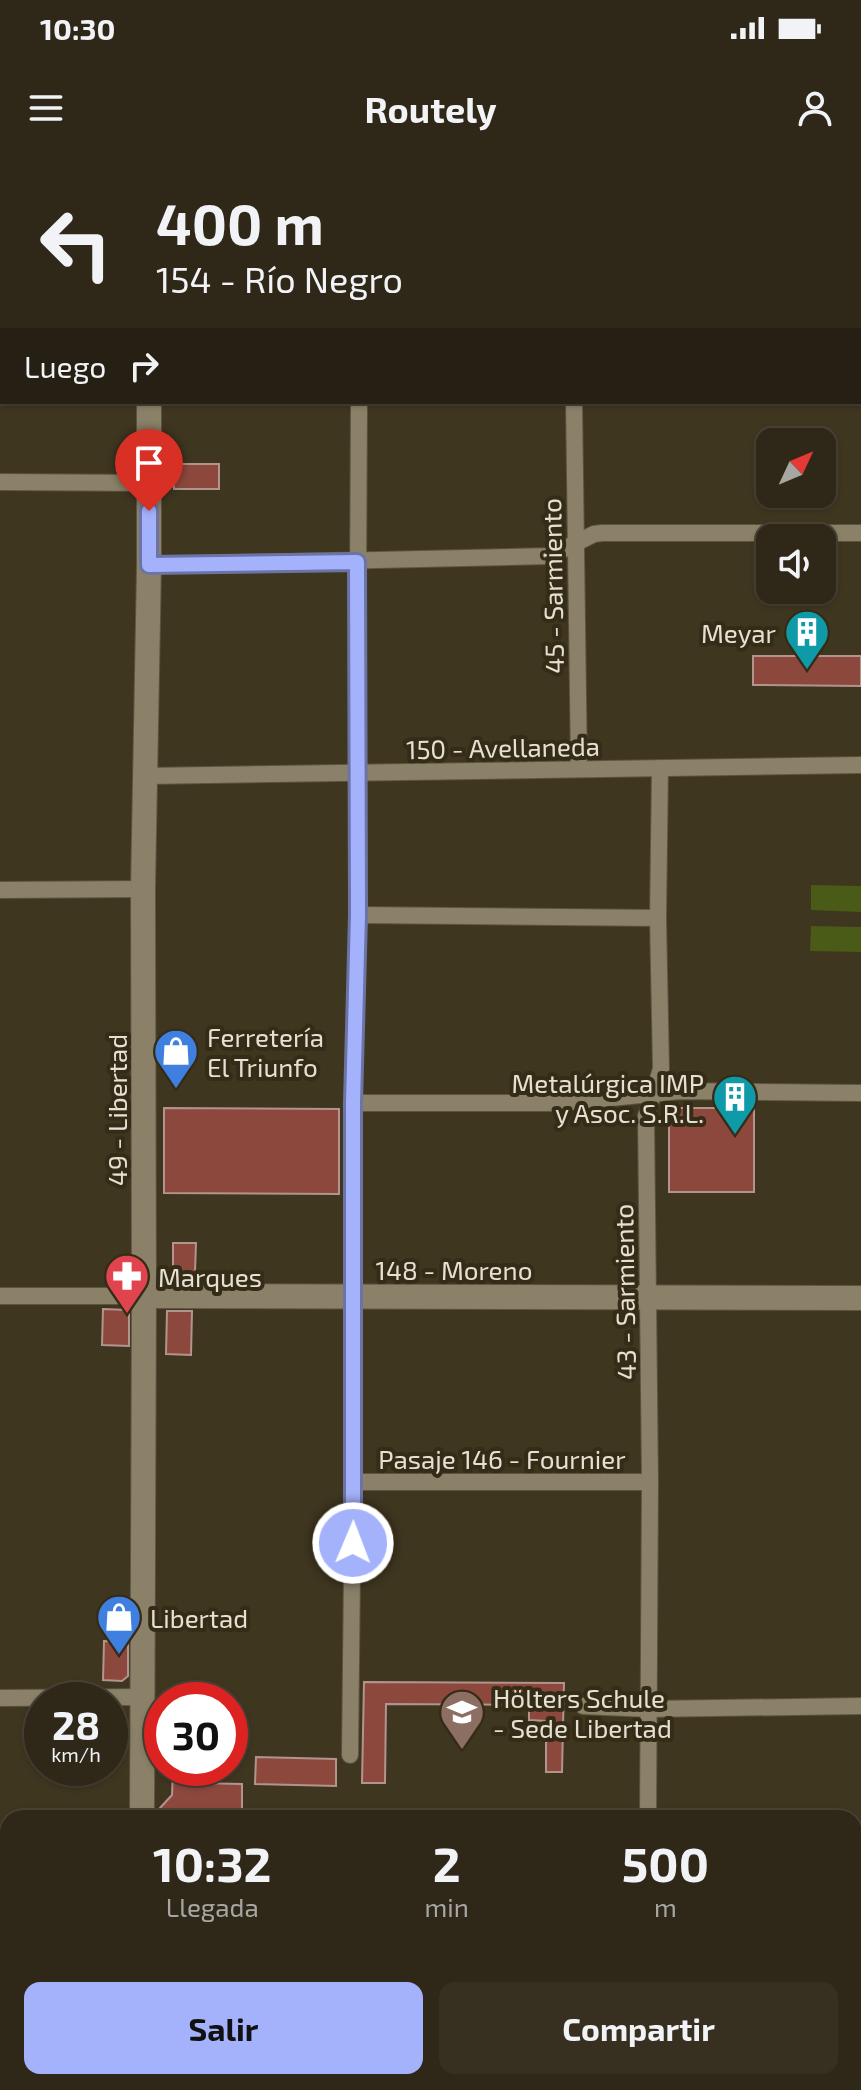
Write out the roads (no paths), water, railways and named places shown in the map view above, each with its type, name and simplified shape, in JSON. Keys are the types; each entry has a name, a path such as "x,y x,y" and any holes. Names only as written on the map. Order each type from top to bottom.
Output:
{"street":[{"name":"49 - Libertad","path":"142,1810 143,889 149,404"},
{"path":"350,1755 353,1103 358,915 359,404"},
{"name":"45 - Sarmiento","path":"574,404 579,769"},
{"path":"0,482 149,483"},
{"path":"149,565 550,556 602,533 861,533"},
{"name":"150 - Avellaneda","path":"146,776 861,765"},
{"name":"43 - Sarmiento","path":"648,1810 650,1482 646,1116 661,1069 658,918 660,768"},
{"path":"0,890 143,889"},
{"path":"358,915 658,918"},
{"path":"353,1103 561,1103 680,1091 861,1093"},
{"name":"148 - Moreno","path":"0,1296 861,1298"},
{"name":"Pasaje 146 - Fournier","path":"353,1482 650,1482"},
{"path":"0,1698 143,1697"},
{"path":"583,1706 649,1709 861,1706"}],"place":[{"name":"Meyar","path":"807,671"},
{"name":"Ferretería El Triunfo","path":"176,1090"},
{"name":"Metalúrgica IMP y Asoc. S.R.L.","path":"735,1136"},
{"name":"Marques","path":"127,1315"},
{"name":"Libertad","path":"119,1656"},
{"name":"Hölters Schule - Sede Libertad","path":"462,1751"}]}
